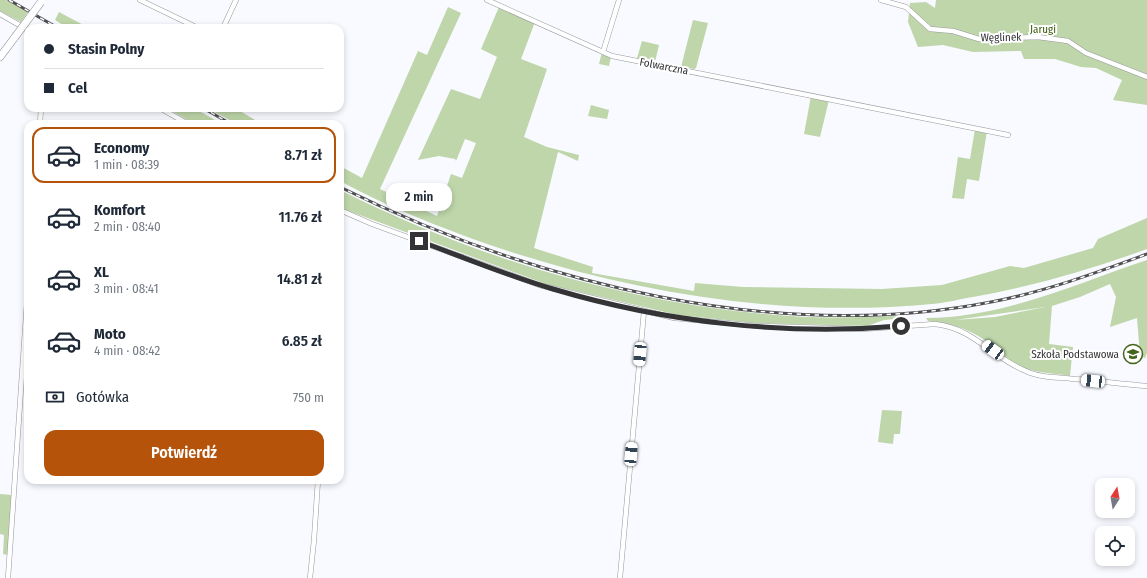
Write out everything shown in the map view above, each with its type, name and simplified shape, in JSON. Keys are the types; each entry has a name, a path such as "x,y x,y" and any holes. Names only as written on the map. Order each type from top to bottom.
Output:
{"main road":[{"path":"25,24 42,1"},
{"path":"0,57 24,25"}],"street":[{"path":"140,0 190,24"},
{"path":"225,24 236,0"},
{"name":"Folwarczna","path":"487,0 612,56 1008,135"},
{"path":"604,52 619,0"},
{"name":"Węglinek","path":"881,0 906,7 930,28 953,31 979,39 1038,37 1068,41 1086,53 1147,77"},
{"path":"0,14 24,28"},
{"path":"167,112 181,120"},
{"path":"344,211 372,224 539,285 674,318 758,326 863,329 934,324 946,325 970,335 1010,363 1026,372 1046,376 1147,386"},
{"path":"620,578 644,311"},
{"path":"8,578 24,345"},
{"path":"310,578 318,484"}],"green space":[{"path":"0,0 6,0 28,12 21,22 0,11"},
{"name":"Jarugi","path":"936,0 1147,0 1147,105 1113,100 1122,80 1096,68 1081,67 1055,59 1024,59 1021,51 973,52 943,45 918,47 908,22 910,3 926,2 935,8"},
{"path":"448,7 461,13 380,189 437,216 451,174 462,178 476,143 465,139 456,161 455,159 439,156 418,160 451,89 480,99 497,57 481,49 499,7 535,22 521,59 547,69 524,137 547,147 579,155 578,161 558,152 534,248 593,267 592,273 694,291 695,283 743,287 882,289 942,285 1010,266 1024,268 1093,248 1098,239 1147,218 1147,249 1083,271 995,293 932,304 876,307 820,307 764,304 708,298 598,276 543,262 490,245 414,216 344,183 344,168 362,178 418,51 427,55"},
{"path":"59,12 82,24 62,24 55,20"},
{"path":"693,20 708,23 696,68 694,69 681,67"},
{"path":"642,41 659,45 655,62 637,58"},
{"path":"602,52 611,56 609,66 599,64"},
{"path":"811,96 829,100 820,137 804,134"},
{"path":"591,105 609,110 607,119 588,116"},
{"path":"174,112 201,112 215,120 187,120"},
{"path":"214,112 242,112 255,120 230,120"},
{"path":"975,129 987,131 979,181 967,179 964,199 952,198 958,157 970,159"},
{"path":"344,192 395,216 508,260 566,278 685,304 745,312 805,317 896,316 896,319 884,320 867,326 755,323 678,315 546,284 344,209"},
{"path":"1147,260 1147,353 1145,358 1140,356 1137,318 1110,327 1116,297 1110,284 1080,297 1052,306 1049,344 1073,347 1070,376 1039,372 1016,365 979,336 965,329 943,323 928,321 926,318 955,316 1011,306 1066,289","holes":["1045,307 995,317 955,320"]},
{"path":"882,410 902,411 900,434 894,434 893,444 878,442"},
{"path":"0,494 13,495 8,555 3,554 4,535 0,534"}],"railway":[{"path":"9,0 51,24"},
{"path":"210,112 224,120"},
{"path":"344,189 415,221 493,251 574,277 657,296 741,309 825,315 909,313 991,302 1031,293 1089,275 1147,254"}],"place":[{"name":"Szkoła Podstawowa","path":"1133,354"}],"route":[{"path":"419,241 554,290 674,318 758,326 863,329 901,326"}]}
